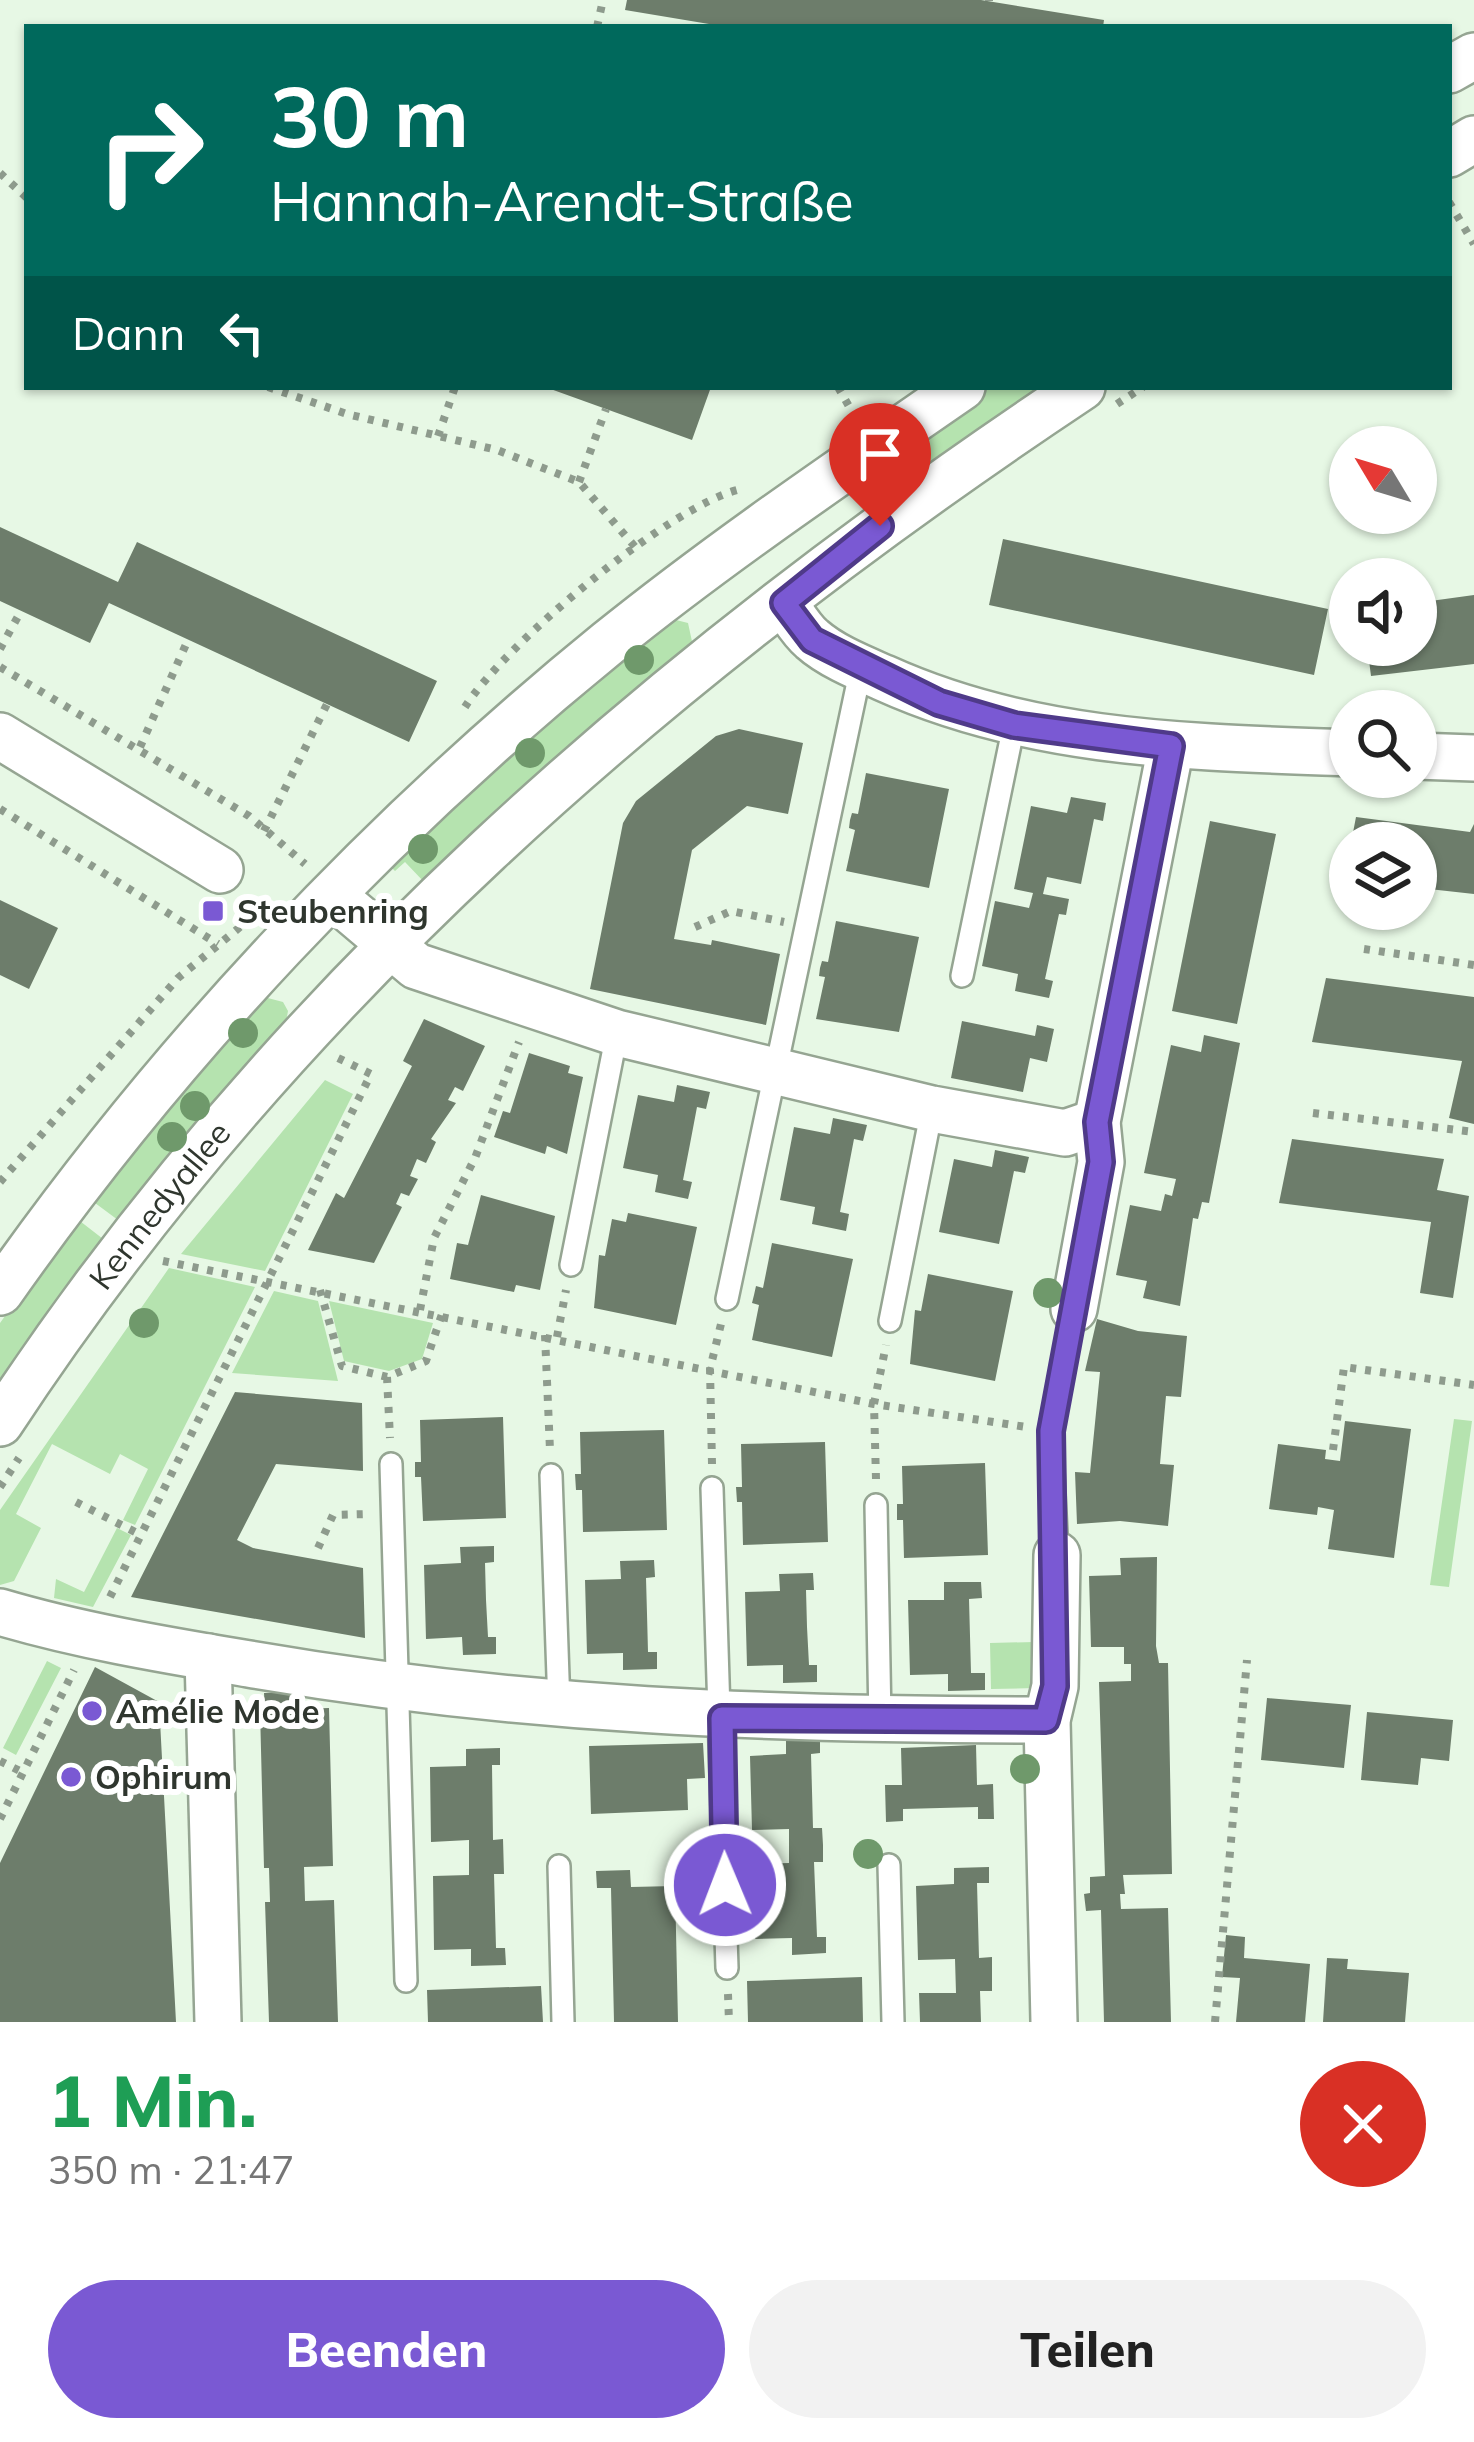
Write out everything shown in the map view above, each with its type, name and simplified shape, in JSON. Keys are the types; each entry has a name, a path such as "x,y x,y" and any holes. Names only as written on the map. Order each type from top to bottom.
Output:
{"street":[{"path":"0,1292 115,1138 279,953 321,882 693,577 958,390"},
{"name":"Kennedyallee","path":"15,1433 88,1298 218,1131 339,1021 387,945 604,743 819,573 1098,396"},
{"path":"776,515 819,573"},
{"path":"693,577 739,637"},
{"path":"784,603 812,640 861,668 939,703 1014,725 1171,746 1329,752"},
{"path":"0,736 220,870"},
{"path":"1074,1310 1101,1162 1097,1122 1171,746"},
{"path":"1437,757 1474,758"},
{"path":"321,882 416,966 617,1033 932,1109 1065,1133 1097,1122"},
{"path":"279,953 339,1021"},
{"path":"1054,2022 1046,1720 1055,1686 1057,1555"},
{"path":"0,1612 208,1657 399,1690 722,1718 1046,1720"},
{"path":"208,1657 218,2022"}],"lane":[{"path":"727,1299 861,668"},
{"path":"962,976 1014,725"},
{"path":"572,1265 617,1033"},
{"path":"890,1321 932,1109"},
{"path":"1057,1555 1051,1431 1074,1310"},
{"path":"391,1464 406,1981"},
{"path":"551,1475 559,1706"},
{"path":"712,1488 728,1968"},
{"path":"876,1505 880,1720"},
{"path":"889,1865 893,2022"},
{"path":"560,1866 563,2022"}],"path":[{"path":"0,173 24,194"},
{"path":"1452,207 1474,242"},
{"path":"284,390 497,450 579,482 636,548"},
{"path":"438,436 453,390"},
{"path":"840,390 859,424"},
{"path":"1098,396 1128,390"},
{"path":"579,482 606,409"},
{"path":"0,649 21,610"},
{"path":"140,747 188,640"},
{"path":"0,668 140,747 265,831 321,882"},
{"path":"265,831 326,704"},
{"path":"0,809 219,944"},
{"path":"695,928 731,911 808,928"},
{"path":"1364,949 1474,964"},
{"path":"420,1310 434,1238 475,1158 533,1007"},
{"path":"0,1819 371,1074 331,1055 339,1021"},
{"path":"1312,1113 1474,1132"},
{"path":"170,1246 158,1262 442,1314 874,1404 1051,1431"},
{"path":"557,1337 572,1265"},
{"path":"320,1290 342,1366 387,1377 426,1361 442,1314"},
{"path":"712,1488 710,1369 727,1299"},
{"path":"876,1505 874,1404 890,1321"},
{"path":"545,1335 551,1475"},
{"path":"1333,1450 1344,1367 1474,1385"},
{"path":"387,1377 391,1464"},
{"path":"0,1487 15,1433"},
{"path":"76,1502 141,1535"},
{"path":"318,1548 333,1515 393,1514"},
{"path":"1215,2022 1247,1660"},
{"path":"0,1761 24,1773"}],"green space":[{"path":"984,390 1053,390 879,511 858,479"},
{"path":"672,619 688,623 693,646 425,883 405,862 395,871 388,864 435,817"},
{"path":"264,997 283,1002 288,1011 285,1027 122,1223 91,1200"},
{"path":"325,1080 353,1094 265,1271 181,1254"},
{"path":"76,1218 107,1242 0,1389 0,1323"},
{"path":"169,1268 255,1287 135,1525 123,1520 148,1469 120,1454 110,1474 52,1444 16,1514 41,1528 14,1581 0,1585 0,1510"},
{"path":"274,1291 318,1301 338,1381 232,1373"},
{"path":"329,1301 433,1323 422,1359 389,1371 344,1361"},
{"path":"1454,1419 1472,1421 1449,1587 1430,1585"},
{"path":"117,1528 131,1535 93,1607 54,1598 56,1579 84,1592"},
{"path":"1034,1642 1035,1688 991,1689 990,1643"},
{"path":"47,1661 61,1668 16,1755 3,1748"}],"building":[{"path":"627,0 981,0 1104,20 1103,24 709,24 625,10"},
{"path":"553,390 710,390 692,440"},
{"path":"0,527 118,582 137,542 437,681 409,742 109,603 90,643 0,601"},
{"path":"1003,539 1328,609 1314,675 989,605"},
{"path":"1474,595 1474,664 1371,676 1370,666 1437,666 1437,600"},
{"path":"739,729 803,743 788,814 747,806 692,850 674,939 711,945 712,940 780,954 766,1025 590,989 623,823 636,801 716,736"},
{"path":"866,773 949,789 929,888 846,871 855,830 849,828 850,820 852,813 858,814"},
{"path":"1071,797 1106,803 1103,821 1094,819 1081,884 1047,877 1043,894 1069,899 1066,915 1059,914 1045,979 1053,981 1049,998 1015,991 1018,974 982,966 995,901 1029,908 1033,893 1014,889 1031,806 1067,813"},
{"path":"1356,817 1394,822 1355,822"},
{"path":"1210,821 1276,834 1237,1024 1172,1011"},
{"path":"1474,824 1474,894 1437,890 1437,828 1470,832"},
{"path":"0,900 58,928 29,989 0,975"},
{"path":"836,921 919,937 899,1032 816,1019 825,977 819,976 820,968 822,961 828,962"},
{"path":"1326,978 1474,997 1474,1124 1449,1118 1462,1061 1312,1042"},
{"path":"424,1019 485,1046 463,1091 455,1087 448,1100 456,1103 431,1139 436,1142 426,1163 417,1159 410,1176 418,1179 409,1196 401,1193 396,1204 402,1207 374,1263 308,1250 336,1193 344,1198 412,1066 403,1061"},
{"path":"962,1021 1035,1036 1037,1025 1054,1029 1047,1062 1030,1058 1023,1092 951,1078"},
{"path":"1204,1035 1240,1043 1209,1203 1202,1202 1198,1219 1193,1218 1180,1306 1143,1298 1147,1281 1116,1275 1130,1205 1161,1211 1165,1194 1172,1196 1176,1179 1144,1173 1171,1045 1201,1052"},
{"path":"529,1053 570,1066 568,1073 583,1077 567,1154 547,1146 545,1154 494,1137 503,1111 510,1113"},
{"path":"677,1085 710,1092 706,1109 697,1107 683,1180 692,1182 688,1199 655,1192 658,1175 623,1168 638,1095 674,1102"},
{"path":"833,1118 867,1125 863,1141 854,1139 840,1212 849,1214 846,1231 812,1224 815,1207 780,1200 794,1127 830,1134"},
{"path":"1292,1139 1444,1159 1437,1190 1469,1196 1453,1298 1420,1293 1431,1222 1279,1203"},
{"path":"995,1150 1029,1157 1025,1173 1014,1171 999,1244 939,1232 954,1159 992,1167"},
{"path":"481,1195 555,1216 540,1290 516,1285 514,1292 450,1279 457,1243 468,1245"},
{"path":"628,1213 697,1227 676,1325 594,1308 599,1255 605,1256 612,1219 626,1222"},
{"path":"772,1243 853,1259 832,1357 752,1340 759,1305 752,1303 756,1286 763,1288"},
{"path":"928,1274 1013,1291 995,1381 910,1364 915,1310 921,1311"},
{"path":"1097,1319 1138,1331 1187,1336 1181,1397 1166,1396 1160,1464 1174,1465 1168,1526 1120,1521 1077,1524 1075,1472 1090,1473 1100,1372 1085,1371"},
{"path":"235,1392 362,1403 363,1471 276,1464 237,1540 253,1548 363,1568 365,1638 131,1597"},
{"path":"503,1417 506,1518 423,1521 421,1477 415,1477 415,1462 421,1462 420,1420"},
{"path":"1345,1421 1411,1429 1394,1558 1328,1549 1334,1510 1318,1507 1317,1515 1269,1509 1278,1444 1326,1450 1325,1459 1340,1461"},
{"path":"664,1430 667,1530 583,1532 582,1490 576,1490 575,1474 581,1474 580,1432"},
{"path":"825,1442 828,1542 743,1545 742,1502 737,1502 736,1487 742,1487 741,1444"},
{"path":"985,1463 988,1555 904,1558 903,1520 897,1520 897,1504 903,1504 902,1466"},
{"path":"494,1546 494,1562 485,1563 488,1637 496,1637 496,1654 463,1655 462,1637 426,1639 424,1565 461,1563 460,1547"},
{"path":"1157,1557 1156,1646 1159,1663 1168,1663 1172,1874 1123,1875 1125,1894 1120,1894 1121,1909 1168,1908 1171,2022 1104,2022 1101,1910 1086,1911 1084,1894 1090,1893 1090,1877 1105,1876 1099,1682 1131,1681 1131,1664 1124,1664 1124,1647 1091,1647 1089,1576 1121,1575 1120,1558"},
{"path":"654,1560 655,1577 646,1578 648,1652 657,1652 657,1669 623,1670 623,1653 587,1654 585,1580 621,1579 620,1561"},
{"path":"813,1573 814,1590 806,1590 807,1627 809,1665 817,1665 817,1682 783,1683 783,1665 747,1666 745,1592 780,1591 779,1574"},
{"path":"944,1582 981,1582 982,1598 969,1599 971,1673 985,1673 985,1690 948,1691 948,1674 910,1675 908,1600 944,1600"},
{"path":"95,1667 159,1702 176,2022 0,2022 0,1863"},
{"path":"299,1692 299,1709 329,1708 333,1866 304,1867 305,1901 334,1900 338,2022 269,2022 265,1902 270,1902 269,1868 264,1868 260,1710 265,1710 264,1693"},
{"path":"1267,1698 1351,1705 1344,1768 1261,1760"},
{"path":"1367,1712 1453,1720 1449,1761 1421,1758 1418,1785 1361,1780"},
{"path":"820,1736 820,1753 811,1754 813,1828 822,1828 823,1862 814,1862 817,1937 826,1937 826,1953 792,1955 792,1938 755,1939 753,1864 789,1863 789,1829 752,1830 750,1756 786,1754 786,1737"},
{"path":"703,1743 705,1778 687,1779 688,1810 591,1814 589,1746"},
{"path":"976,1745 977,1785 993,1784 994,1819 978,1819 978,1807 903,1809 903,1821 886,1822 885,1785 902,1785 901,1748"},
{"path":"500,1748 500,1765 492,1765 493,1840 503,1839 504,1874 494,1874 496,1948 505,1948 506,1965 471,1966 471,1949 434,1950 433,1876 469,1875 469,1840 431,1842 430,1767 466,1766 466,1749"},
{"path":"989,1867 989,1883 977,1883 979,1958 992,1957 992,1991 980,1991 981,2022 920,2022 919,1993 956,1993 955,1959 918,1960 916,1886 954,1884 954,1868"},
{"path":"630,1870 631,1887 675,1886 678,2022 614,2022 611,1888 597,1888 596,1871"},
{"path":"1226,1935 1245,1937 1244,1958 1310,1964 1305,2022 1236,2022 1240,1978 1222,1977"},
{"path":"1327,1958 1348,1959 1347,1969 1409,1973 1405,2022 1323,2022"},
{"path":"862,1977 863,2022 748,2022 747,1981"},
{"path":"541,1986 543,2022 428,2022 427,1990"}],"place":[{"name":"Steubenring","path":"213,911"},
{"name":"Amélie Mode","path":"92,1711"},
{"name":"Ophirum","path":"71,1777"}],"route":[{"path":"725,1885 722,1718 1046,1720 1055,1686 1057,1555 1051,1431 1101,1162 1097,1122 1171,746 1014,725 976,714 861,668 812,640 784,603 880,526"}]}
